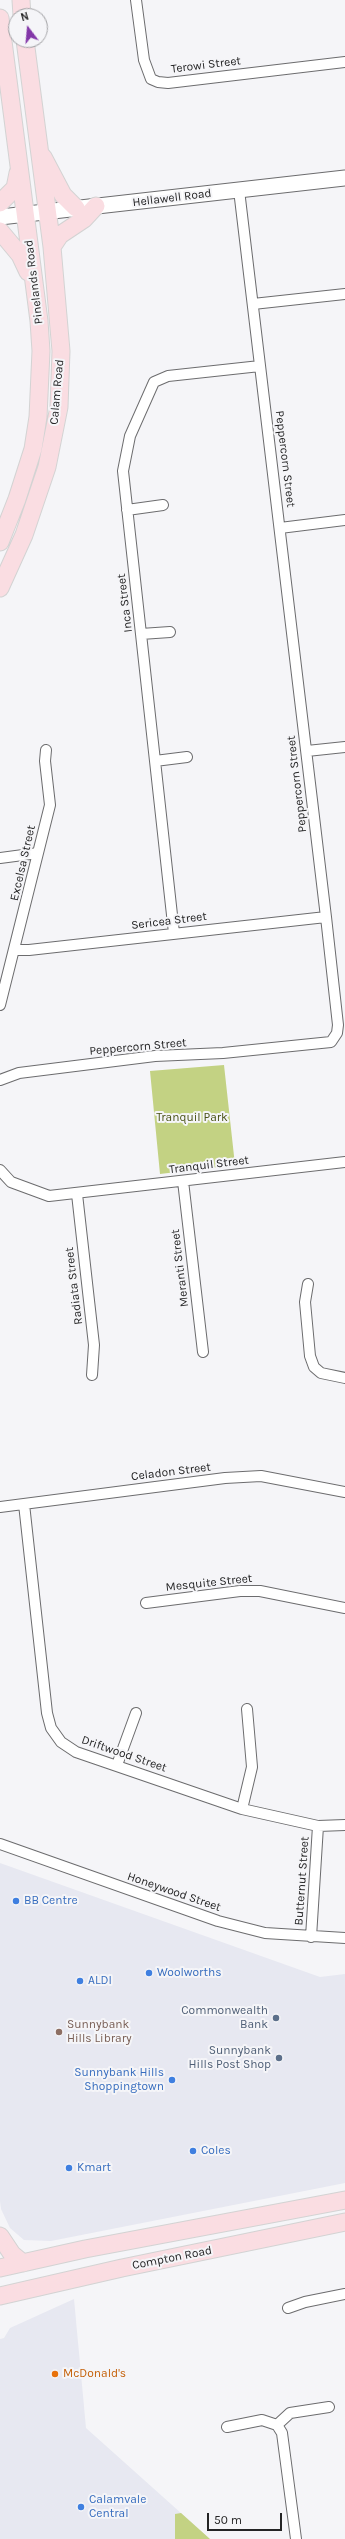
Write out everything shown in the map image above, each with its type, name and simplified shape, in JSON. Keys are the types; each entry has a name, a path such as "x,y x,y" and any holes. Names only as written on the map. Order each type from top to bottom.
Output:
{"main road":[{"name":"Pinelands Road","path":"0,18 35,289 41,351 38,416 31,455 0,542"},
{"path":"26,48 46,212"},
{"path":"38,146 59,188 76,208"},
{"path":"0,203 16,188 19,166"},
{"path":"52,247 60,235 84,219 96,206"},
{"name":"Calam Road","path":"0,588 24,534 47,467 58,407 61,326 52,247 46,212"},
{"path":"0,231 20,254 35,289"},
{"name":"Compton Road","path":"0,2268 345,2200"},
{"name":"Compton Road","path":"0,2296 107,2271 345,2222"},
{"path":"0,2236 12,2254 23,2263"}],"street":[{"name":"Terowi Street","path":"136,0 144,60 151,80 168,83 345,62"},
{"name":"Hellawell Road","path":"0,217 345,178"},
{"name":"Peppercorn Street","path":"0,1080 19,1073 155,1056 223,1053 331,1042 337,1033 338,1025 307,751 239,190"},
{"path":"253,304 345,294"},
{"name":"Inca Street","path":"174,933 123,471 130,436 154,382 168,376 260,366"},
{"path":"127,510 163,505"},
{"path":"280,528 345,520"},
{"path":"141,634 170,632"},
{"path":"307,751 345,747"},
{"name":"Excelsa Street","path":"0,1005 16,950 50,804 45,761 46,750"},
{"path":"155,761 187,757"},
{"path":"0,858 38,853"},
{"name":"Sericea Street","path":"16,950 29,950 326,916"},
{"name":"Tranquil Street","path":"77,1194 345,1162"},
{"path":"0,1170 11,1182 27,1190 49,1196 77,1194"},
{"name":"Meranti Street","path":"183,1181 203,1352"},
{"name":"Radiata Street","path":"77,1194 94,1345 92,1375"},
{"path":"308,1284 305,1302 310,1356 314,1367 321,1373 345,1378"},
{"name":"Celadon Street","path":"0,1507 225,1478 261,1476 345,1492"},
{"name":"Driftwood Street","path":"24,1504 47,1713 51,1728 61,1742 76,1752 242,1809 318,1826 345,1825"},
{"name":"Mesquite Street","path":"146,1603 240,1591 260,1591 345,1608"},
{"path":"242,1809 252,1767 247,1709"},
{"path":"117,1765 136,1713"},
{"name":"Butternut Street","path":"311,1937 318,1826"},
{"name":"Honeywood Street","path":"0,1844 218,1921 265,1933 345,1938"},
{"path":"288,2308 305,2302 345,2294"},
{"path":"277,2424 290,2413 329,2407"},
{"path":"227,2427 262,2420 277,2424 282,2433 296,2539"}],"shaded area":[{"name":"Sunnybank Hills Shoppingtown","path":"0,1863 320,1977 345,1974 345,2183 51,2241 24,2240 10,2228 1,2209 0,2201"},
{"path":"74,2299 86,2428 210,2539 0,2539 0,2339 4,2338 10,2328"}],"green space":[{"name":"Tranquil Park","path":"224,1065 235,1165 160,1174 150,1071"},
{"path":"181,2513 210,2539 175,2539 175,2514"}],"place":[{"name":"BB Centre","path":"16,1901"},
{"name":"Woolworths","path":"149,1973"},
{"name":"ALDI","path":"80,1981"},
{"name":"Commonwealth Bank","path":"276,2018"},
{"name":"Sunnybank Hills Library","path":"59,2032"},
{"name":"Sunnybank Hills Post Shop","path":"279,2058"},
{"name":"Sunnybank Hills Shoppingtown","path":"172,2080"},
{"name":"Coles","path":"193,2151"},
{"name":"Kmart","path":"69,2168"},
{"name":"McDonald's","path":"55,2374"},
{"name":"Calamvale Central","path":"81,2507"}]}
